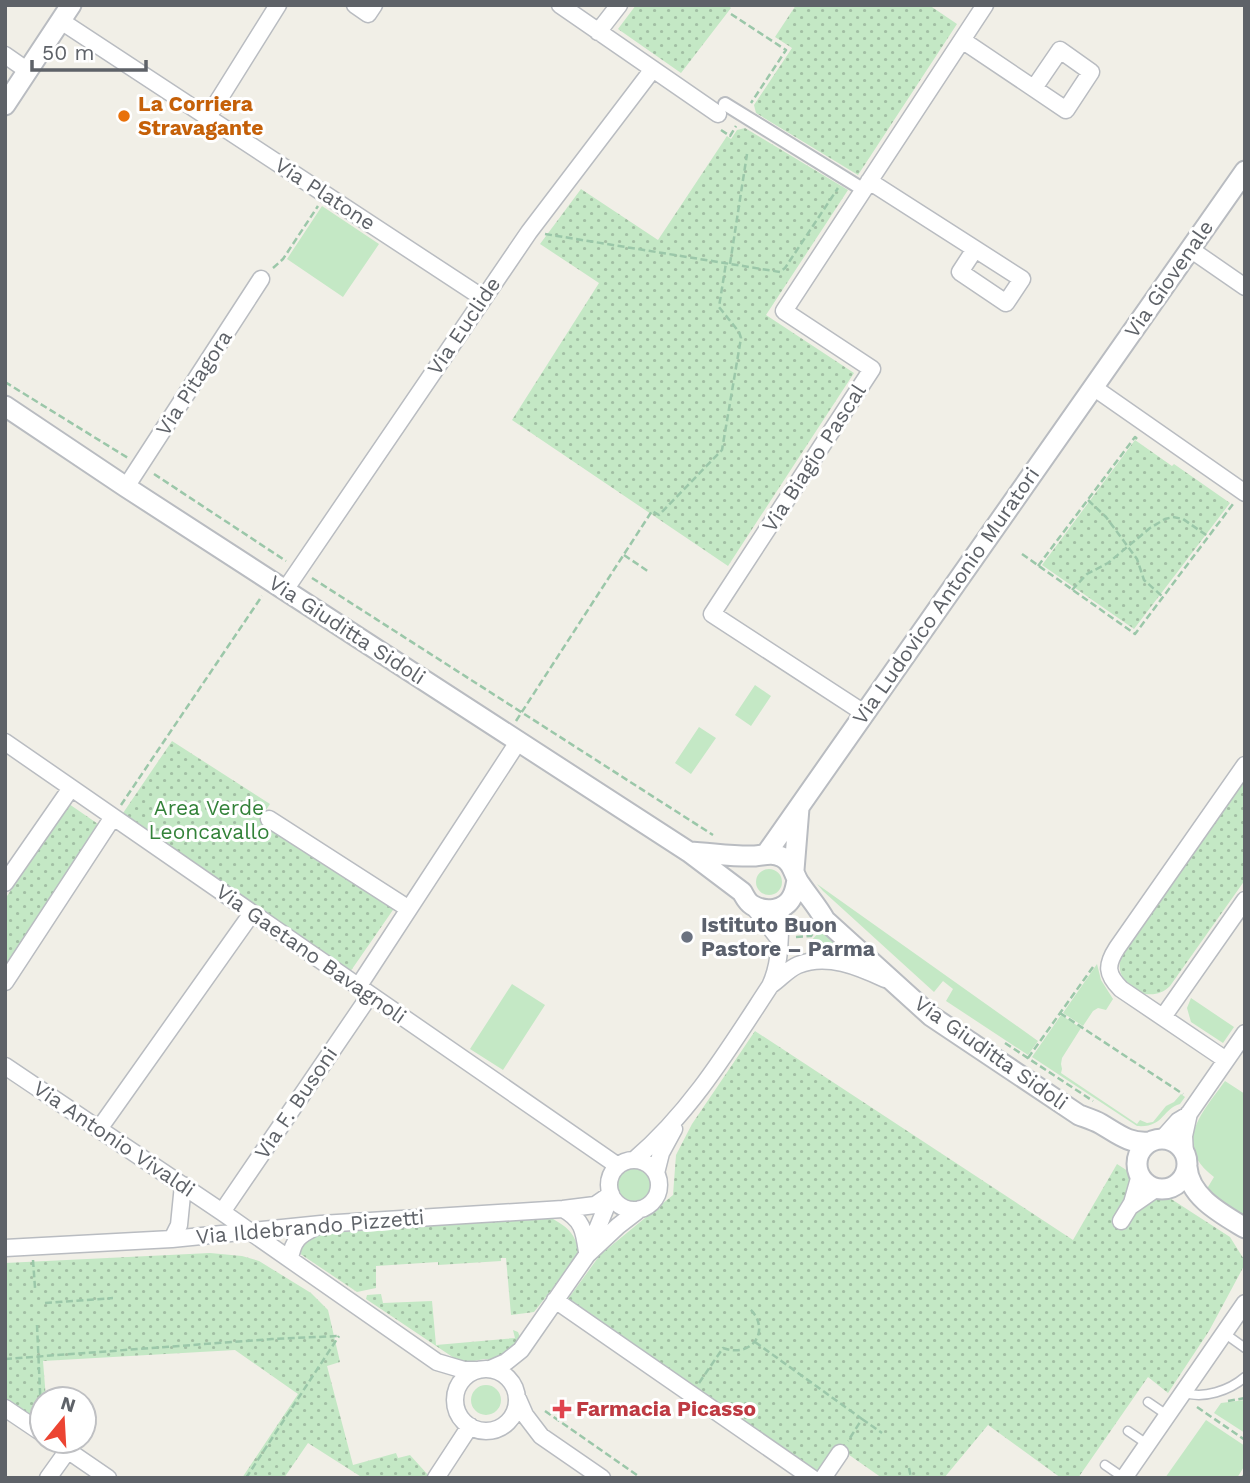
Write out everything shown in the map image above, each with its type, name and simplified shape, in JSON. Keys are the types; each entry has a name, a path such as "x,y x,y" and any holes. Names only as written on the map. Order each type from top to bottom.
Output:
{"street":[{"path":"208,117 278,5"},
{"path":"355,5 368,14 374,5"},
{"path":"560,5 721,116 743,116 845,178 867,185 975,249"},
{"path":"598,32 619,5"},
{"name":"Via Biagio Pascal","path":"864,713 712,614 872,369 784,311 985,5"},
{"path":"5,105 66,13"},
{"name":"Via Platone","path":"66,13 208,117 483,298"},
{"path":"962,40 1034,88"},
{"path":"5,55 28,71"},
{"name":"Via Euclide","path":"278,586 299,570 529,232 653,69"},
{"name":"Via Giovenale","path":"1093,387 1245,171"},
{"path":"1190,249 1245,288"},
{"name":"Via Pitagora","path":"126,487 261,279"},
{"path":"1093,387 1240,498"},
{"name":"Via Ludovico Antonio Muratori","path":"762,855 1093,387"},
{"name":"Via Giuditta Sidoli","path":"5,407 689,852 763,910 783,906 825,920"},
{"name":"Via F. Busoni","path":"222,1212 364,991 409,909 512,738"},
{"name":"Via Gaetano Bavagnoli","path":"5,742 618,1166"},
{"path":"1226,1060 1117,986 1110,972 1110,961 1245,765"},
{"path":"5,883 71,788"},
{"path":"656,1173 661,1153 681,1114 768,990 775,975 779,962 783,906 792,897 796,875 799,805"},
{"path":"5,982 113,817"},
{"path":"269,819 409,909"},
{"name":"Via Giuditta Sidoli","path":"689,852 782,857 789,862 825,920 944,1026 1076,1113 1100,1123 1126,1140 1140,1143 1170,1140 1177,1143 1186,1161 1187,1176 1192,1186 1211,1206"},
{"path":"762,855 745,867 741,876 748,899 779,939"},
{"path":"1163,1017 1245,900"},
{"path":"99,1129 252,913"},
{"name":"Via Giuditta Sidoli","path":"768,990 796,966 822,961 859,967 906,993"},
{"path":"1121,1221 1131,1206 1140,1152 1178,1121 1245,1032"},
{"name":"Via Antonio Vivaldi","path":"5,1066 183,1185 437,1362"},
{"path":"1131,1206 1181,1179 1186,1161 1184,1136 1189,1105"},
{"name":"Via Giuditta Sidoli","path":"1076,1113 1139,1169 1144,1181 1179,1190 1211,1206 1245,1228"},
{"path":"634,1160 681,1114"},
{"path":"541,1436 510,1428 488,1431 470,1426 463,1421 455,1405 462,1380 483,1369 506,1362 521,1350 587,1255 618,1226 653,1202 659,1188 656,1173 647,1163 628,1160 613,1171 609,1182 611,1194 626,1209 640,1209"},
{"path":"172,1239 179,1226 183,1185"},
{"path":"587,1255 611,1194"},
{"name":"Via Ildebrando Pizzetti","path":"5,1248 172,1239 321,1224 563,1209 596,1205 611,1194"},
{"path":"563,1209 575,1216 585,1234 587,1255"},
{"path":"290,1259 300,1234 321,1224"},
{"path":"555,1300 812,1478"},
{"path":"1124,1478 1167,1415 1187,1398 1224,1333 1245,1303"},
{"path":"497,1429 506,1424 517,1409 516,1367 521,1350"},
{"path":"437,1362 464,1370 483,1369 504,1374 516,1392 525,1415 541,1436 602,1478"},
{"path":"437,1362 456,1395"},
{"path":"5,1408 28,1424"},
{"path":"436,1478 470,1426"},
{"path":"823,1478 841,1453"},
{"path":"48,1478 57,1455"},
{"path":"74,1455 108,1478"}],"lane":[{"path":"1224,1333 1245,1348"},
{"path":"1187,1398 1217,1391 1245,1377"},
{"path":"1148,1402 1167,1415"},
{"path":"1128,1431 1147,1444"},
{"path":"1105,1465 1124,1478"}],"path":[{"path":"721,116 730,136 786,50 731,14"},
{"path":"512,738 521,712 652,511 659,515 724,447 741,341 740,332 719,307 747,154"},
{"path":"545,234 782,271 845,178"},
{"path":"261,279 283,259 326,195"},
{"path":"5,382 141,466 718,838"},
{"path":"1038,566 1135,437 1144,443"},
{"path":"1022,554 1135,634 1240,498"},
{"path":"1088,500 1106,517 1137,559 1144,580 1163,597"},
{"path":"1072,590 1083,577 1108,563 1156,523 1165,519 1173,517 1187,521 1209,537"},
{"path":"624,555 649,572"},
{"path":"113,817 278,586"},
{"path":"779,939 811,936 825,920"},
{"path":"1028,1058 1094,965"},
{"path":"1060,1013 1189,1105"},
{"path":"1005,1043 1102,1107"},
{"path":"32,1247 36,1288"},
{"path":"45,1303 113,1298"},
{"path":"691,1394 723,1348 742,1351 755,1342 760,1328 755,1313 749,1308"},
{"path":"37,1325 40,1385"},
{"path":"5,1359 339,1336 246,1478"},
{"path":"755,1342 882,1433"},
{"path":"1187,1398 1245,1440"},
{"path":"545,1411 641,1478"},
{"path":"841,1453 862,1419"},
{"path":"909,1468 911,1478"}],"green space":[{"path":"636,5 728,5 731,8 681,73 618,29"},
{"path":"796,5 929,5 957,24 858,175 756,113 754,105 792,48 775,37"},
{"path":"745,128 848,190 766,315 854,373 728,566 512,420 599,283 540,244 581,189 658,240 727,136 731,139 737,130"},
{"path":"322,206 379,244 343,297 287,259"},
{"path":"1135,440 1230,503 1134,629 1042,565"},
{"path":"755,685 771,696 751,726 735,715"},
{"path":"699,727 716,738 691,774 675,763"},
{"name":"Area Verde Leoncavallo","path":"172,741 270,804 260,819 395,907 350,972 121,816"},
{"path":"1245,779 1245,880 1170,986 1153,994 1135,990 1122,976 1121,957"},
{"path":"69,804 101,826 5,971 5,899"},
{"path":"769,869 778,873 782,882 778,891 769,895 760,891 756,882 760,873"},
{"path":"817,884 1038,1041 1028,1055 946,1001 953,989 943,981 934,992"},
{"path":"821,930 848,954 848,957 810,955 810,942"},
{"path":"1097,964 1101,980 1113,999 1106,1010 1098,1008 1093,1011 1083,1026 1063,1013"},
{"path":"512,984 545,1005 503,1070 470,1049"},
{"path":"1191,998 1234,1027 1223,1043 1191,1022 1187,1008"},
{"path":"1061,1015 1081,1028 1062,1058 1061,1073 1137,1124 1140,1120 1153,1122 1166,1106 1181,1094 1185,1097 1158,1121 1137,1126 1032,1057"},
{"path":"755,1031 1073,1240 1117,1164 1230,1237 1245,1264 1209,1331 1168,1393 1148,1377 1078,1478 1061,1478 988,1425 944,1478 882,1478 835,1445 817,1472 568,1299 600,1255 673,1195 676,1155 692,1124"},
{"path":"1225,1081 1245,1094 1245,1218 1205,1192 1214,1177 1201,1165 1194,1153 1195,1129 1200,1117"},
{"path":"634,1167 647,1172 652,1185 647,1198 634,1203 621,1198 616,1185 621,1172"},
{"path":"548,1216 569,1231 576,1241 579,1255 534,1312 511,1315 506,1258 501,1258 501,1261 438,1265 438,1262 376,1266 376,1288 357,1292 299,1253 316,1234"},
{"path":"210,1253 242,1256 259,1261 311,1293 328,1310 340,1362 327,1366 353,1465 396,1453 398,1458 410,1455 428,1478 363,1478 308,1443 284,1478 242,1478 298,1394 235,1350 43,1361 45,1385 28,1385 28,1415 5,1399 5,1263"},
{"path":"381,1294 383,1303 432,1301 436,1345 515,1338 513,1330 518,1332 520,1337 505,1357 474,1361 466,1366 366,1299 367,1295"},
{"path":"486,1385 492,1386 500,1394 500,1406 492,1414 486,1415 480,1414 472,1406 471,1400 472,1394 480,1386"},
{"path":"1245,1400 1245,1433 1214,1413 1221,1403"},
{"path":"1206,1420 1245,1446 1245,1465 1237,1478 1165,1478"}],"place":[{"name":"La Corriera Stravagante","path":"124,116"},
{"name":"Istituto Buon Pastore – Parma","path":"687,937"},
{"name":"Farmacia Picasso","path":"562,1409"}]}
